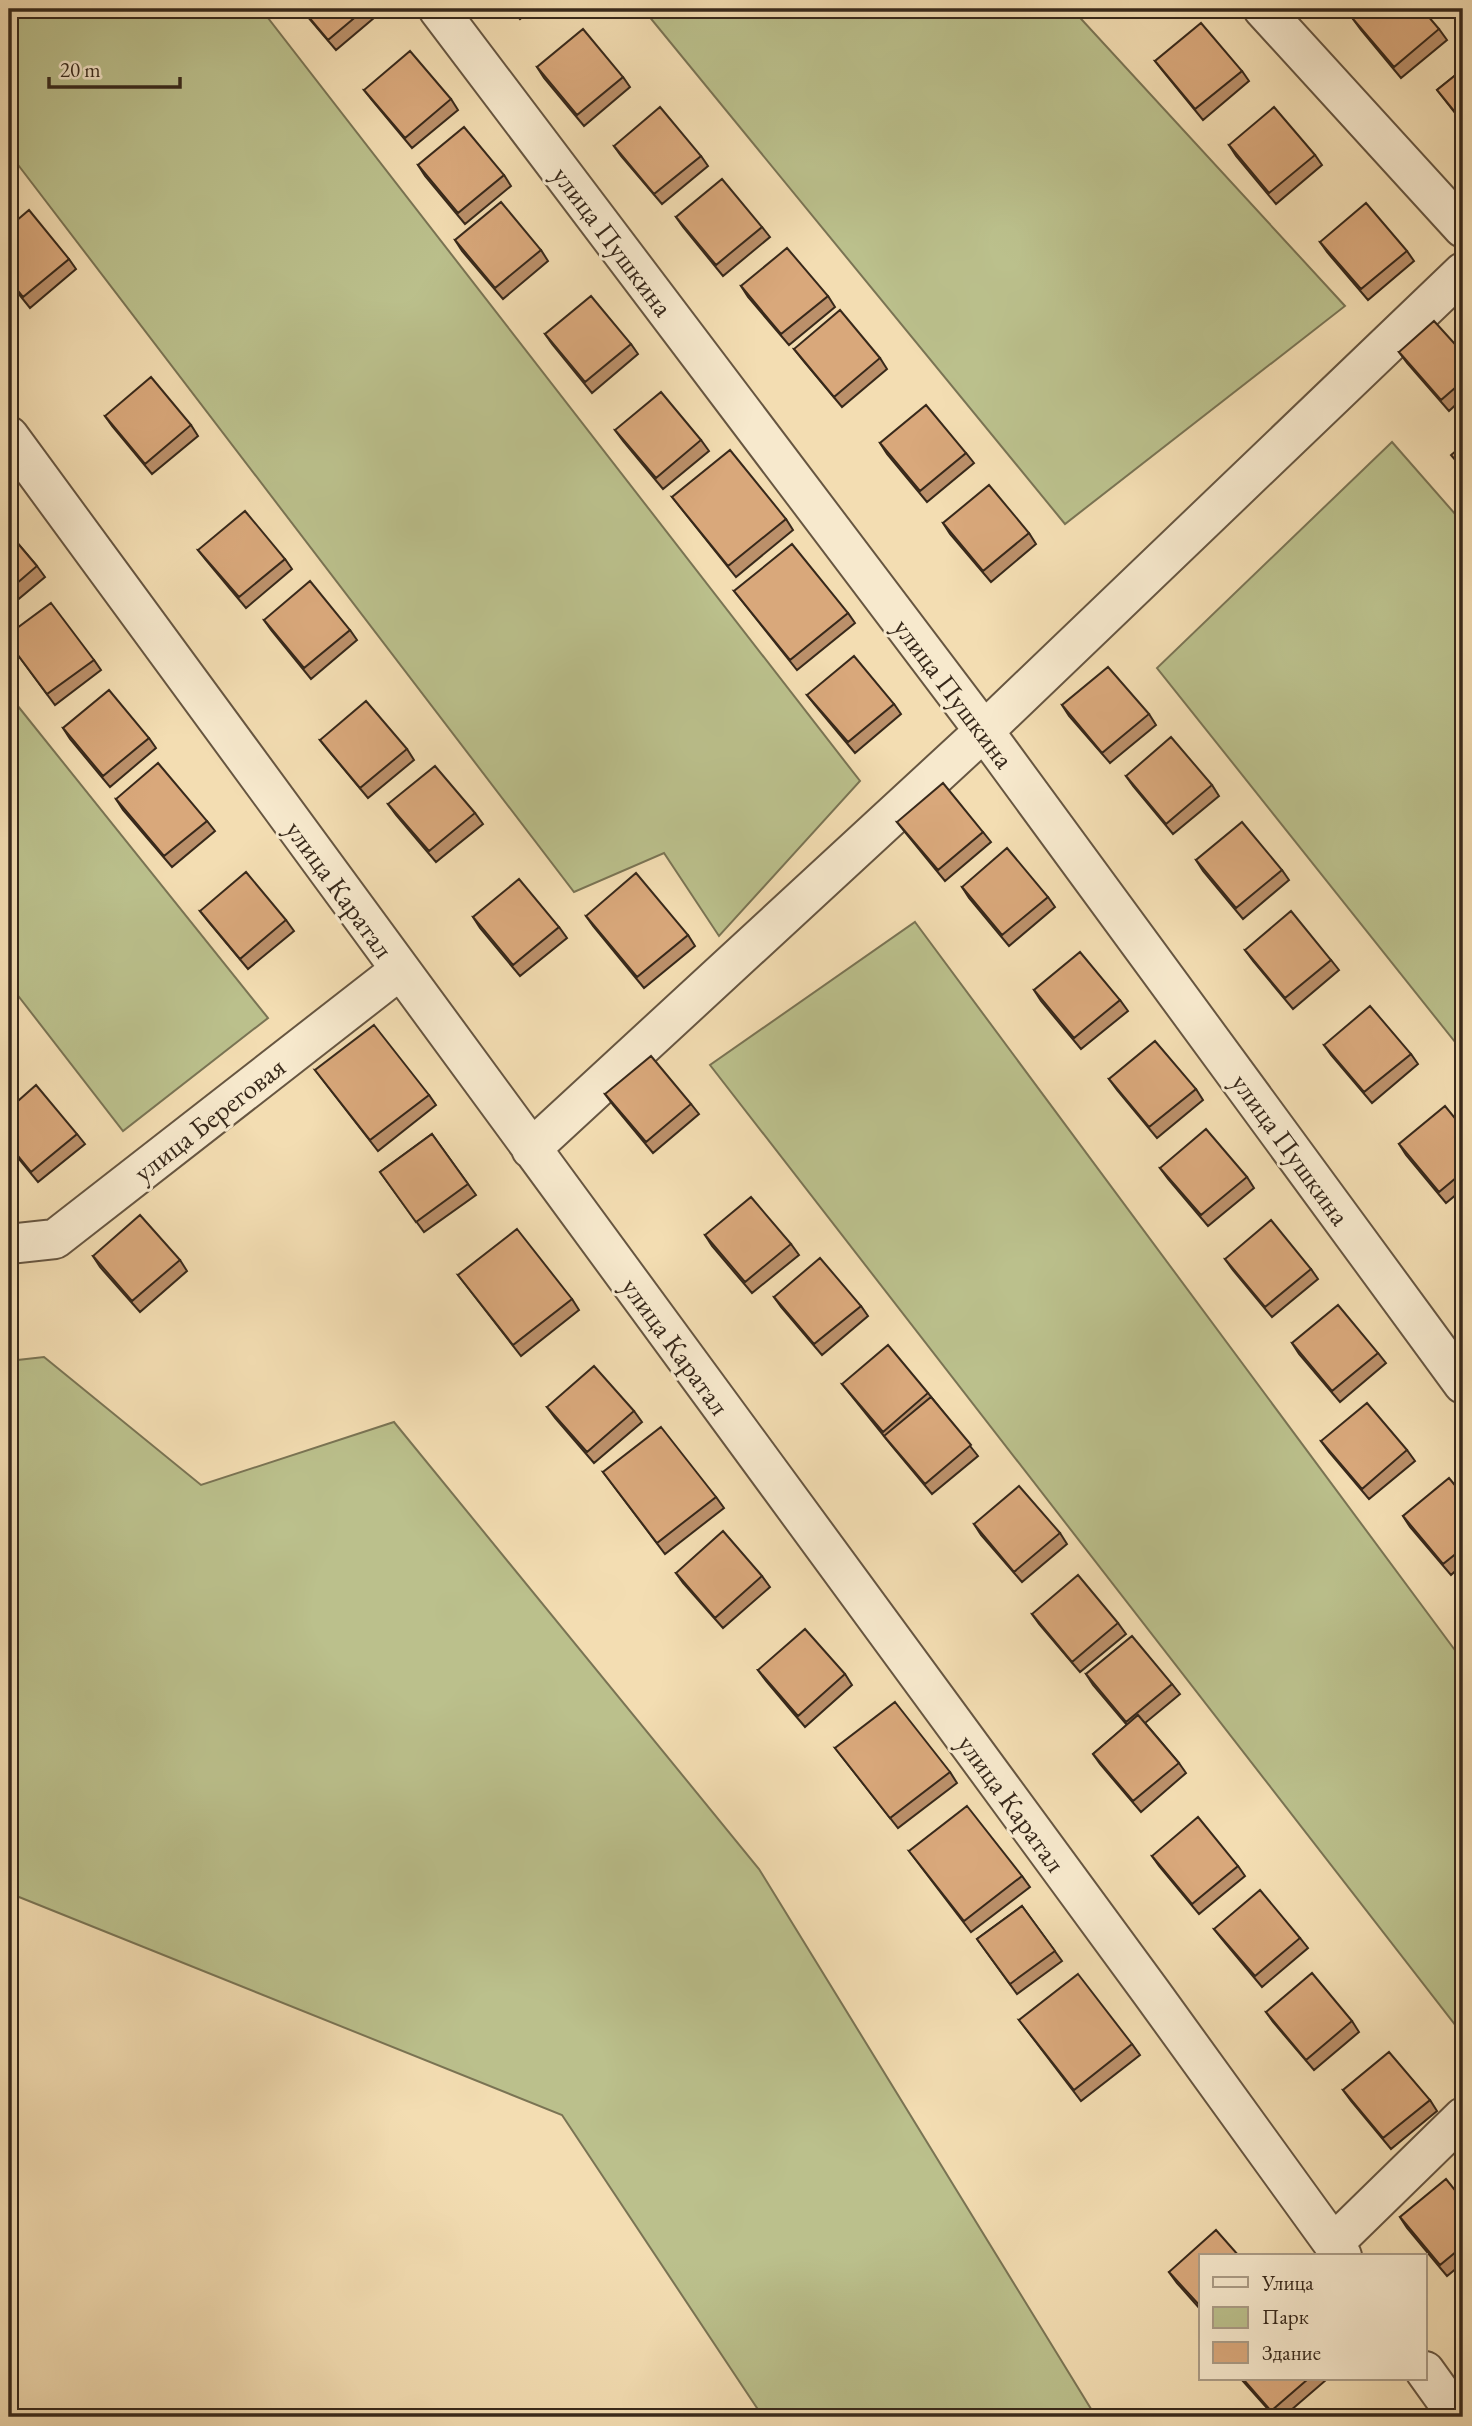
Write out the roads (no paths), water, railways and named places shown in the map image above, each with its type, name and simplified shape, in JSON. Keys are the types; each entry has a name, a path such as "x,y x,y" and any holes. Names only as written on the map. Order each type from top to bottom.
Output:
{"street":[{"name":"улица Пушкина","path":"438,9 984,731 1463,1384"},
{"path":"1263,9 1463,228"},
{"path":"531,1149 984,731 1463,272"},
{"name":"улица Каратал","path":"9,436 1338,2250"},
{"name":"улица Береговая","path":"9,1244 55,1239 400,970"},
{"path":"1338,2250 1463,2117"},
{"path":"1426,2372 1458,2417"}]}
